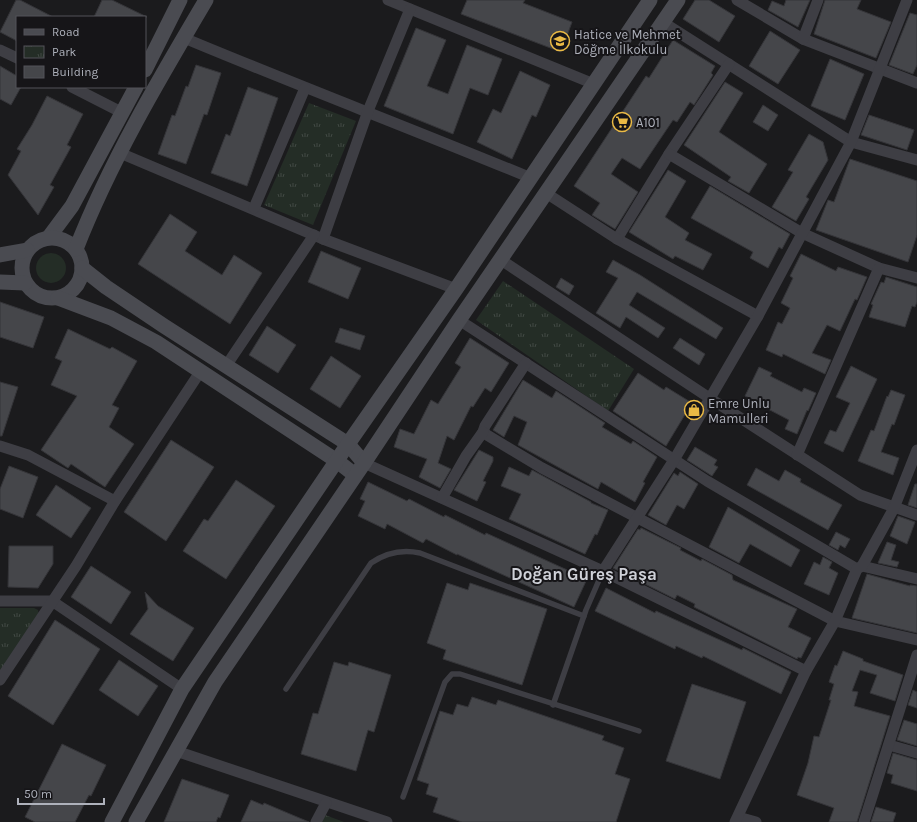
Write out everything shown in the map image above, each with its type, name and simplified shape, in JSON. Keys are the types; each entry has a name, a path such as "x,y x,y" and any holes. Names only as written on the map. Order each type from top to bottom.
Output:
{"main road":[{"path":"146,68 180,0"},
{"path":"76,249 94,202 206,0"},
{"path":"112,822 182,689 348,444 456,289 650,0"},
{"path":"136,822 215,682 458,320 664,23 678,0"},
{"path":"49,238 72,206 136,88"},
{"path":"0,255 27,250 37,242 49,238 59,238 68,242 76,249 81,258 81,278 76,287 68,294 58,298 48,299 39,296 31,290 25,283 21,266 27,250"},
{"path":"82,268 113,292 348,444 359,469"},
{"path":"0,282 25,283"},
{"path":"58,298 111,318 156,342 337,461 359,469"}],"street":[{"path":"388,0 594,84"},
{"path":"737,0 803,39 880,67 917,83"},
{"path":"803,39 818,0"},
{"path":"603,571 711,399 758,316 851,142 907,0"},
{"path":"226,366 318,237 410,9"},
{"path":"664,23 851,142 917,160"},
{"path":"184,38 531,178"},
{"path":"0,50 16,58"},
{"path":"617,239 669,154 729,64"},
{"path":"74,88 123,113"},
{"path":"254,208 305,88"},
{"path":"120,153 254,208 318,237 456,289"},
{"path":"669,154 802,234 879,268 917,278"},
{"path":"546,193 617,239 758,316"},
{"path":"500,260 860,495 917,515"},
{"path":"797,455 879,268"},
{"path":"458,320 674,460 859,567 917,579"},
{"path":"442,498 466,456 484,432 485,426 526,363"},
{"path":"0,680 76,566 115,501 200,372"},
{"path":"484,432 542,468 637,519 835,620 917,640"},
{"path":"0,446 28,455 115,501"},
{"path":"756,822 736,819 806,671 835,620 859,567 894,508 917,450"},
{"path":"359,469 442,498 603,571 806,671"},
{"path":"0,601 52,601 182,689"},
{"path":"864,822 917,655"},
{"path":"889,745 917,753"},
{"path":"176,751 371,819 387,822"},
{"path":"316,822 326,803"}],"lane":[{"path":"286,689 371,563 392,552 407,551 420,553 584,616"},
{"path":"553,704 584,616 603,571"},
{"path":"403,797 445,682 449,676 460,674 639,731"}],"green space":[{"path":"309,103 356,121 313,225 264,205"},
{"path":"51,253 62,257 66,268 62,279 51,283 40,279 36,268 40,257"},
{"path":"503,281 634,369 608,411 476,320"},
{"path":"0,608 34,608 38,610 39,615 0,673"},
{"path":"325,815 344,822 322,822"}],"building":[{"path":"16,0 20,0 51,16 16,16 16,40 0,32"},
{"path":"102,0 112,0 145,16 94,16"},
{"path":"467,0 525,0 523,3 572,22 561,52 461,14"},
{"path":"695,0 709,0 735,16 719,42 683,19"},
{"path":"786,0 810,0 798,27 768,10 772,1 784,6"},
{"path":"825,0 861,0 857,9 891,22 876,58 814,34"},
{"path":"910,13 917,15 917,65 913,74 889,65"},
{"path":"416,28 446,40 427,86 448,94 467,45 502,59 488,95 470,88 453,134 384,106"},
{"path":"770,31 800,50 778,84 749,66"},
{"path":"673,40 715,66 711,73 713,75 694,105 690,102 677,122 673,120 640,169 622,158 611,174 638,192 615,229 592,215 600,203 574,186 646,76 649,78"},
{"path":"830,59 864,74 845,120 811,106"},
{"path":"196,65 221,73 207,115 204,114 186,164 158,154 172,115 175,116 186,86 188,87"},
{"path":"0,66 16,75 16,88 20,88 11,105 0,99"},
{"path":"520,71 550,85 536,117 532,115 512,159 477,142 493,109 501,113"},
{"path":"725,82 743,93 719,132 767,164 749,193 728,181 731,177 684,145"},
{"path":"248,87 278,98 247,186 211,173 226,134 230,136"},
{"path":"47,96 83,114 67,145 71,147 50,185 54,187 38,215 8,175 21,151 17,149 32,125"},
{"path":"763,105 778,115 768,131 753,122"},
{"path":"869,115 914,130 907,150 861,135"},
{"path":"809,134 823,142 828,160 806,197 809,199 796,221 772,207 793,172 788,170"},
{"path":"850,159 917,181 917,235 908,262 816,230 828,200 834,202"},
{"path":"668,170 686,181 665,217 689,233 685,240 712,254 703,270 675,256 673,259 629,232"},
{"path":"710,186 790,234 782,249 779,247 768,268 750,258 753,252 691,218"},
{"path":"170,214 197,232 185,251 222,275 234,255 262,273 230,324 138,264"},
{"path":"321,251 361,268 348,299 308,282"},
{"path":"801,254 836,271 838,267 867,277 857,300 855,299 840,331 827,325 812,353 831,360 825,374 783,354 782,357 766,350 778,322 782,324 790,308 781,303 793,278 790,276"},
{"path":"613,260 640,275 723,328 716,339 637,292 629,305 665,328 658,338 626,317 620,328 596,313 618,278 606,272"},
{"path":"886,277 917,287 917,302 915,307 912,306 905,327 869,317 873,305 871,304 881,282 884,283"},
{"path":"561,278 574,286 569,295 556,287"},
{"path":"0,302 44,317 33,348 0,337"},
{"path":"267,326 296,345 278,373 249,355"},
{"path":"340,328 365,336 360,350 335,342"},
{"path":"68,329 110,349 112,347 137,361 112,405 119,408 109,427 134,444 105,487 71,464 68,468 41,450 77,396 51,385 62,361 55,358"},
{"path":"470,338 509,363 491,392 485,388 473,407 471,406 454,440 447,436 438,463 451,469 440,488 419,477 427,459 394,447 400,429 414,434 431,400 438,404 461,367 455,363"},
{"path":"680,338 705,354 699,365 673,348"},
{"path":"331,356 361,376 340,408 310,389"},
{"path":"851,366 877,379 843,452 824,443 830,430 836,432 850,403 836,397"},
{"path":"759,367 772,373 770,376 802,392 804,388 816,393 797,434 785,429 789,420 768,409 769,407 745,396"},
{"path":"638,373 664,390 666,387 692,403 666,446 613,411"},
{"path":"523,380 552,398 556,391 605,423 602,427 631,444 633,441 657,457 643,482 645,483 635,502 601,482 598,489 518,445 527,422 514,416 504,437 493,430"},
{"path":"0,382 18,387 2,436 0,436"},
{"path":"891,390 905,395 894,425 892,424 881,452 899,458 893,475 858,461 871,430 874,431 887,396 888,397"},
{"path":"171,440 214,467 166,541 124,512"},
{"path":"695,447 717,460 714,465 718,467 712,476 687,460"},
{"path":"479,450 493,457 493,461 483,481 486,482 477,501 454,490"},
{"path":"9,466 38,477 23,518 0,509 0,489"},
{"path":"509,467 529,476 532,470 591,503 608,510 597,535 595,534 585,554 509,519 521,494 501,486"},
{"path":"756,468 779,481 785,470 801,479 800,482 842,505 828,530 747,485"},
{"path":"680,472 698,484 684,509 677,505 666,525 648,515 674,473 678,476"},
{"path":"236,480 275,506 226,579 183,551 204,519 208,521"},
{"path":"368,482 407,501 409,499 444,517 445,515 485,535 486,533 587,579 574,607 457,555 426,539 423,543 387,524 385,529 358,516 365,501 360,499"},
{"path":"915,484 917,484 917,508 908,505"},
{"path":"56,485 91,508 71,538 36,515"},
{"path":"728,507 800,550 791,567 750,544 739,563 709,547"},
{"path":"898,516 915,522 907,544 890,536"},
{"path":"641,528 681,548 680,550 701,561 702,559 732,575 733,580 797,609 788,627 811,638 801,658 798,657 797,659 694,607 695,604 677,595 675,599 613,568 638,529 640,530"},
{"path":"836,532 850,539 845,548 840,545 838,550 829,545"},
{"path":"887,542 896,545 891,560 899,562 897,567 878,563"},
{"path":"9,546 53,546 53,564 38,588 8,587"},
{"path":"823,557 832,562 829,568 838,573 829,595 804,584 814,562 820,565"},
{"path":"91,566 131,592 111,624 71,597"},
{"path":"867,574 910,586 917,586 917,633 852,618"},
{"path":"447,583 468,590 470,583 547,609 522,685 443,659 446,650 427,643"},
{"path":"606,588 655,613 656,611 742,650 743,648 791,672 781,694 703,656 702,658 676,646 675,649 595,611"},
{"path":"145,592 158,606 194,628 173,661 130,634 148,609"},
{"path":"55,620 100,649 53,725 8,696"},
{"path":"843,651 863,659 863,661 903,675 895,701 870,693 877,675 860,670 852,691 858,692 854,706 890,716 857,822 829,822 834,808 797,795 808,763 814,736 819,737 831,700 829,700 834,684 829,682 835,665 837,666"},
{"path":"119,660 158,686 138,716 99,690"},
{"path":"334,662 348,666 349,662 391,675 374,732 368,730 356,771 301,754 313,713 318,714"},
{"path":"692,684 746,702 720,779 666,761"},
{"path":"913,690 917,692 917,708 908,705"},
{"path":"472,697 496,705 498,700 604,736 602,740 624,748 615,774 630,779 616,822 462,822 433,812 438,798 426,794 429,784 417,780 440,711 453,715 457,704 468,707"},
{"path":"904,720 917,724 917,746 897,740"},
{"path":"62,744 106,765 91,796 89,795 75,822 35,822 25,817"},
{"path":"893,753 917,760 917,791 891,783 893,775 887,773"},
{"path":"182,779 229,795 220,818 218,817 216,822 164,822"},
{"path":"251,800 263,805 264,803 309,822 241,822"},
{"path":"876,807 896,813 893,822 871,822"}],"place":[{"name":"Hatice ve Mehmet Döğme İlkokulu","path":"560,41"},
{"name":"A101","path":"622,122"},
{"name":"Emre Unlu Mamulleri","path":"694,410"}],"district":[{"name":"Doğan Güreş Paşa","path":"584,574"}]}
